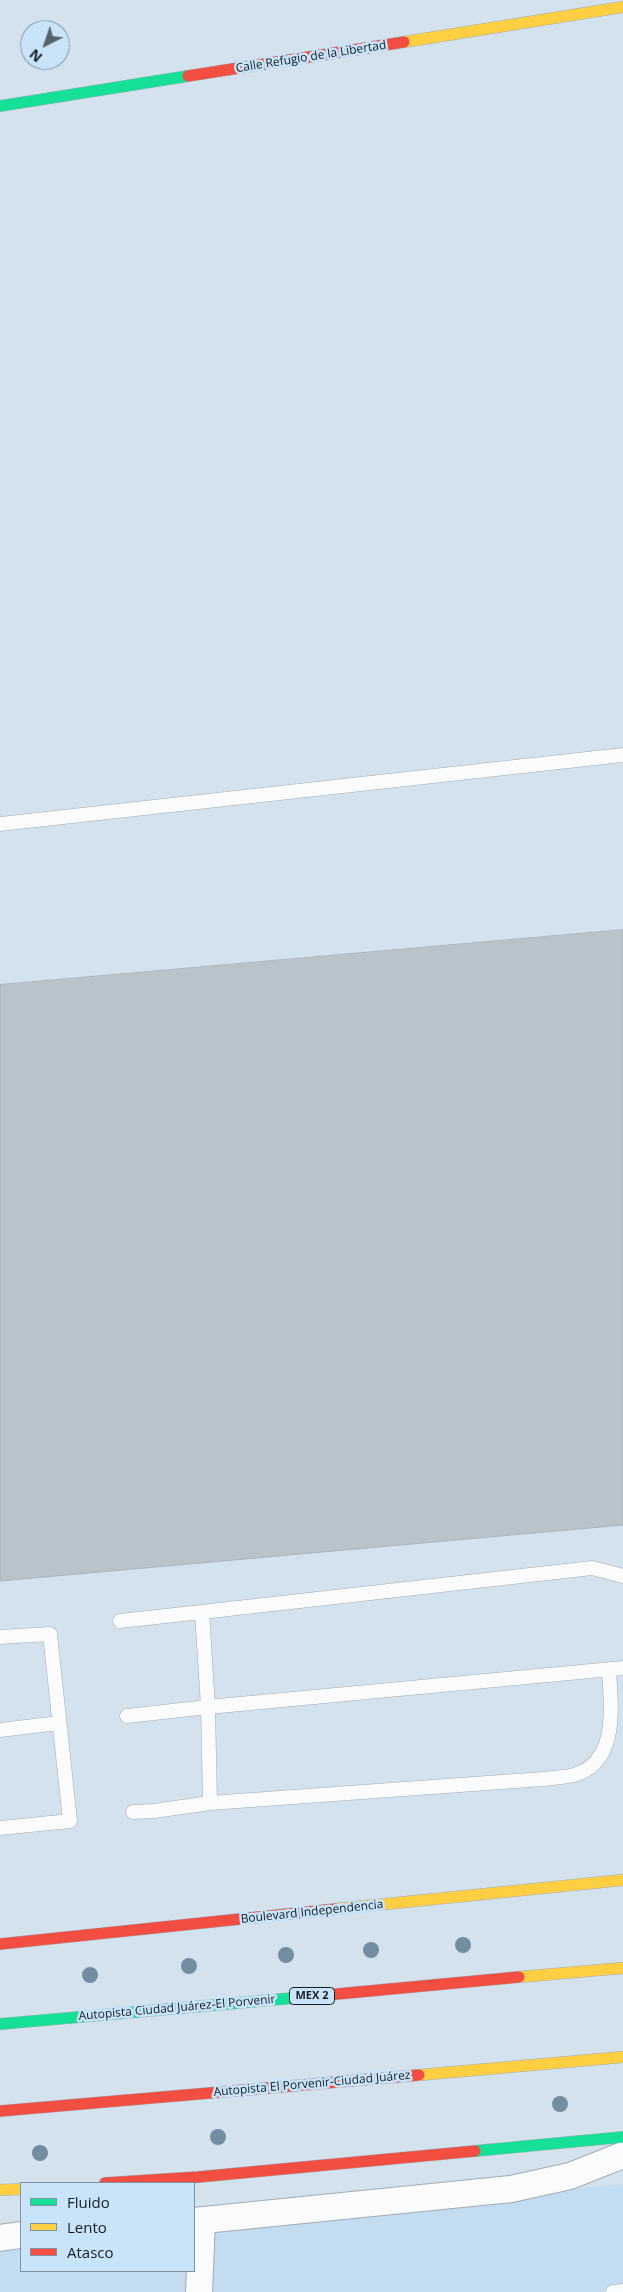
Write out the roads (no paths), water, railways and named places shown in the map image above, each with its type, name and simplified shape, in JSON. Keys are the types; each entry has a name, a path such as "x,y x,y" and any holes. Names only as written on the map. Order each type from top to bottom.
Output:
{"main road":[{"name":"Calle Refugio de la Libertad","path":"0,106 623,8"},
{"name":"Boulevard Independencia","path":"0,1944 623,1880"},
{"name":"Autopista Ciudad Juárez-El Porvenir","path":"0,2024 623,1968"},
{"name":"Autopista El Porvenir-Ciudad Juárez","path":"0,2112 623,2057"},
{"path":"125,2182 198,2177 623,2137"},
{"path":"0,2190 20,2189"}],"street":[{"path":"199,2292 198,2221 511,2189 570,2176 623,2155"},
{"path":"0,2238 20,2236"}],"lane":[{"path":"0,824 623,755"},
{"path":"120,1621 592,1568 623,1576"},
{"path":"202,1612 208,1707 210,1803"},
{"path":"0,1637 50,1634 70,1821 0,1828"},
{"path":"126,1716 616,1669 612,1723 606,1744 594,1764 575,1774 543,1779 210,1803 134,1812"},
{"path":"0,1730 59,1724"},
{"path":"613,2292 623,2291"}]}
